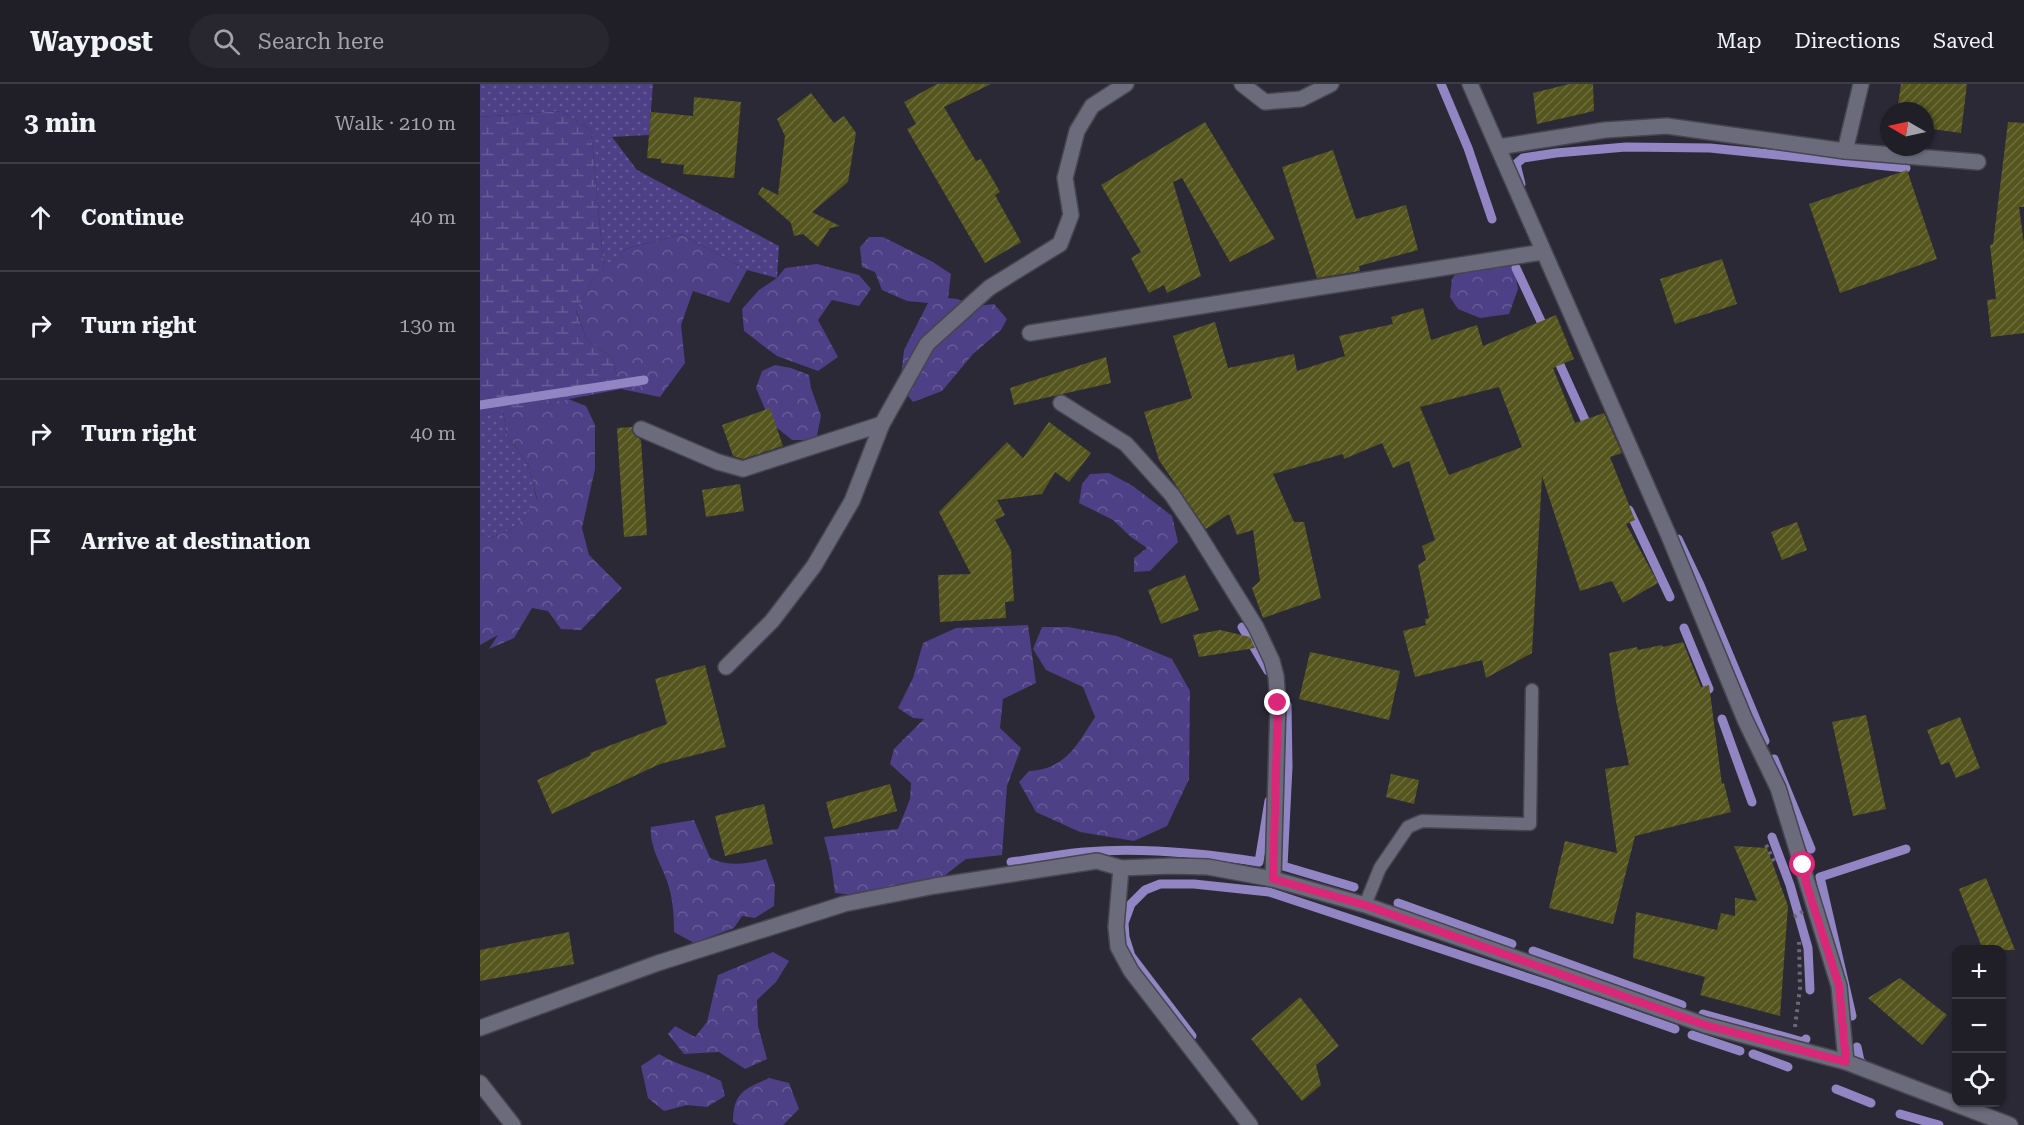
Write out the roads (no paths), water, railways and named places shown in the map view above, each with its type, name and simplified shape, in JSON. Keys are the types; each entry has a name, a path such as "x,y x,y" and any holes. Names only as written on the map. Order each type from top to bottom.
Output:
{"street":[{"path":"726,667 772,621 814,566 852,501 882,424 927,344 989,288 1060,244 1071,215 1065,178 1077,131 1092,106 1126,84"},
{"path":"1242,84 1265,102 1301,99 1331,84"},
{"path":"1470,84 1668,534 1745,720 1778,788 1839,986 1846,1062"},
{"path":"1845,151 1861,84"},
{"path":"1498,147 1605,130 1667,126 1845,151 1978,162"},
{"path":"1030,333 1543,252"},
{"path":"1061,403 1126,444 1166,488 1226,578 1256,627 1272,661 1276,676 1278,703 1273,879"},
{"path":"641,429 718,462 743,469 882,424"},
{"path":"480,1028 658,963 844,904 935,886 1097,861 1121,868 1208,867 1273,879 1365,905 1705,1025 1846,1062 2010,1125"},
{"path":"1121,868 1116,927 1118,947 1131,971 1250,1125"},
{"path":"480,1083 513,1125"}],"lane":[{"path":"1365,905 1380,868 1408,827 1422,821 1530,824 1532,690"}],"waterway":[{"path":"1441,84 1468,148 1492,219"},
{"path":"1521,184 1516,164 1523,158 1626,147 1710,148 1906,168"},
{"path":"1516,268 1546,332"},
{"path":"1556,356 1590,431"},
{"path":"480,405 644,380"},
{"path":"1629,510 1670,597"},
{"path":"1678,539 1700,585 1765,741"},
{"path":"1242,627 1268,671"},
{"path":"1684,628 1709,689"},
{"path":"1287,705 1288,767 1283,866 1354,887"},
{"path":"1722,719 1752,802"},
{"path":"1774,759 1811,849"},
{"path":"1011,862 1076,853 1129,850 1216,856 1259,862 1269,801"},
{"path":"1772,837 1790,885 1808,948 1810,990"},
{"path":"1852,1016 1820,877 1906,849"},
{"path":"1192,1036 1131,956 1125,937 1124,923 1131,904 1145,890 1160,884 1194,884 1269,892 1675,1029"},
{"path":"1398,903 1512,944"},
{"path":"1533,951 1682,1005"},
{"path":"1703,1014 1803,1042 1806,1039"},
{"path":"1692,1035 1740,1051"},
{"path":"1857,1047 1860,1061 1866,1066"},
{"path":"1753,1054 1788,1067"},
{"path":"1836,1089 1871,1103"},
{"path":"1900,1114 1939,1125"}]}
